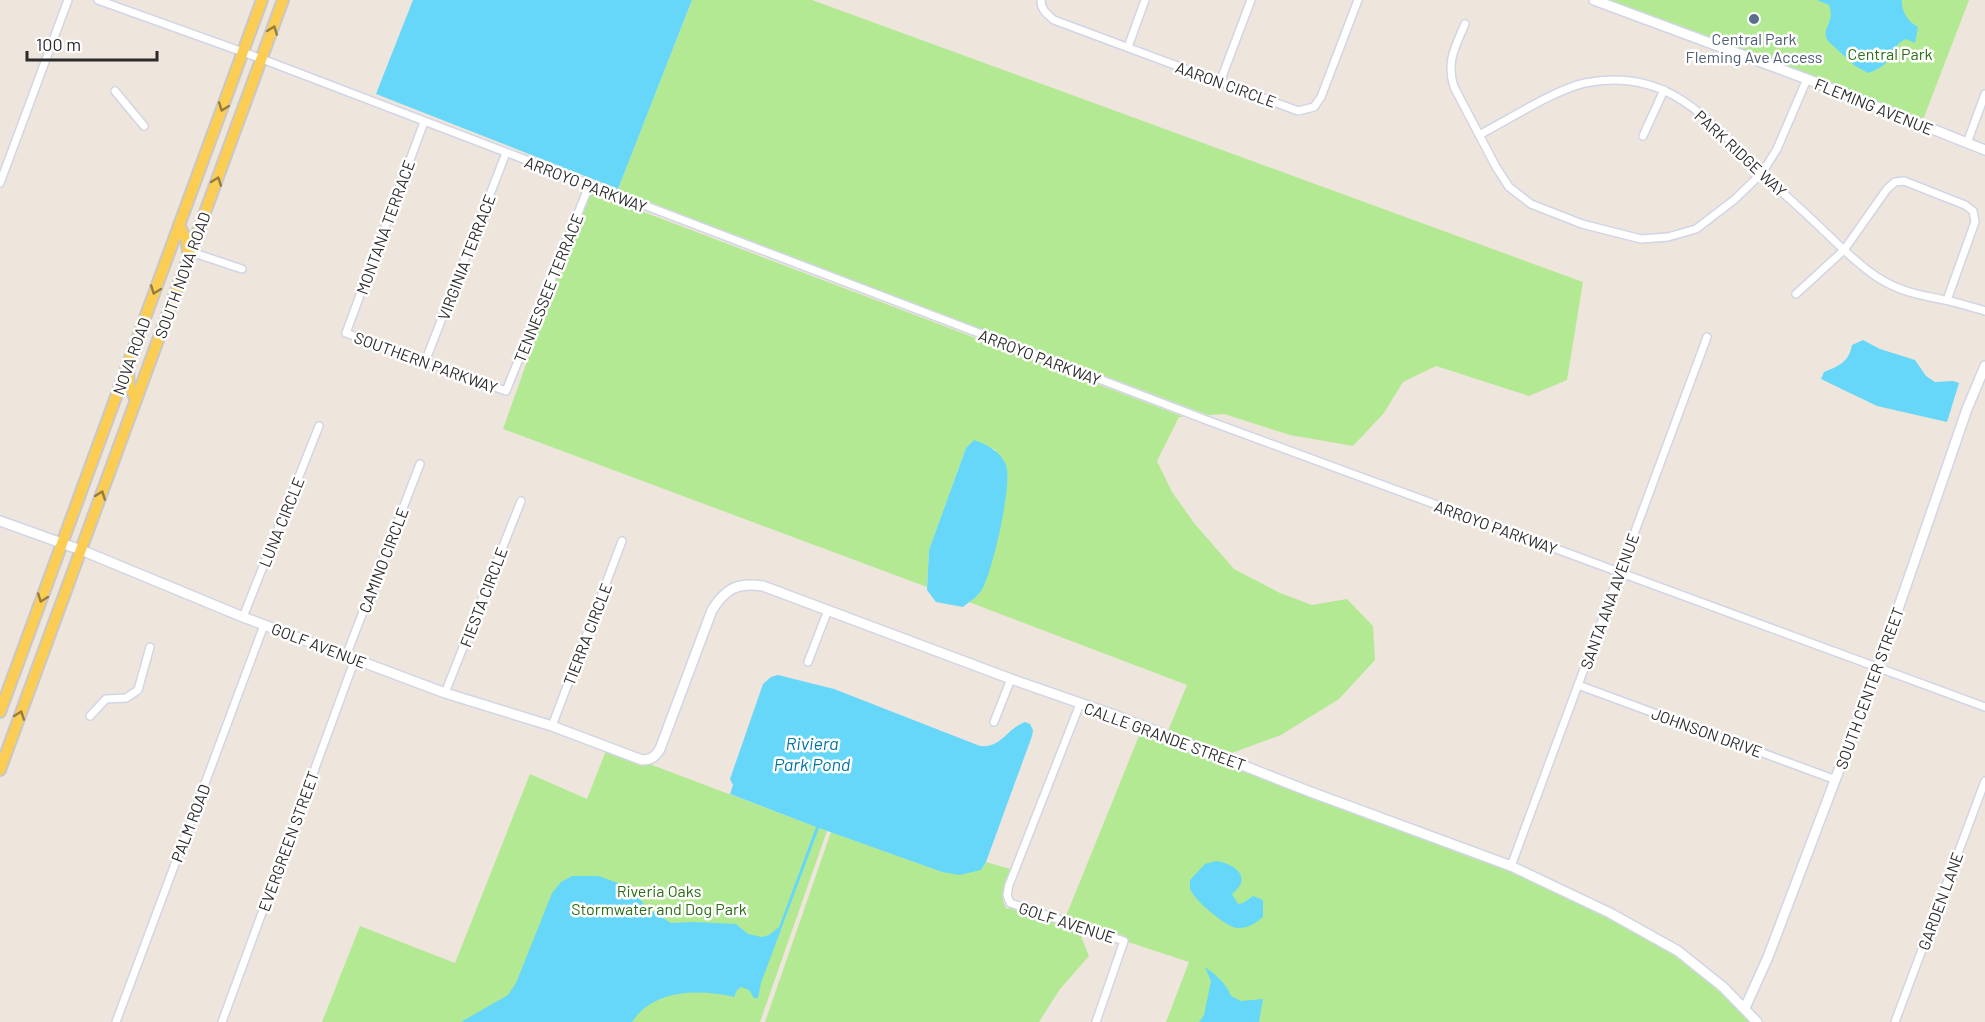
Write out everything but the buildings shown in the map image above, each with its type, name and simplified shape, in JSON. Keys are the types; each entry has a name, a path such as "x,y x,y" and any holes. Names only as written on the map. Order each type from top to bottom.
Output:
{"main road":[{"name":"NOVA ROAD","path":"0,712 262,0"},
{"name":"SOUTH NOVA ROAD","path":"81,550 284,0"},
{"path":"179,225 190,254"},
{"path":"127,366 129,385 136,400"},
{"path":"0,770 81,550"}],"street":[{"path":"0,183 68,0"},
{"name":"ARROYO PARKWAY","path":"98,0 262,59 589,186 1209,421 1985,707"},
{"name":"AARON CIRCLE","path":"1041,0 1041,6 1046,14 1054,20 1298,111 1314,107 1321,97 1358,0"},
{"path":"1128,47 1145,0"},
{"path":"1220,82 1251,0"},
{"name":"FLEMING AVENUE","path":"1594,0 1807,79 1985,150"},
{"path":"1465,24 1452,56 1449,73 1479,135 1509,187 1531,204 1582,224 1641,239 1668,237 1696,229 1720,212 1762,173 1777,148 1807,79"},
{"name":"PARK RIDGE WAY","path":"1479,135 1583,83 1618,79 1664,90 1701,112 1858,263 1889,284 1912,294 1947,300 1985,311"},
{"path":"1643,136 1664,90"},
{"path":"115,91 144,126"},
{"path":"1966,143 1985,94"},
{"name":"MONTANA TERRACE","path":"346,333 424,122"},
{"name":"VIRGINIA TERRACE","path":"425,362 506,153"},
{"path":"1796,294 1844,250 1887,189 1895,182 1904,181 1965,205 1972,212 1975,222 1947,300"},
{"name":"TENNESSEE TERRACE","path":"506,391 589,186"},
{"path":"190,254 242,269"},
{"name":"SOUTHERN PARKWAY","path":"346,333 506,391"},
{"name":"SANTA ANA AVENUE","path":"1511,866 1707,337"},
{"name":"SOUTH CENTER STREET","path":"1745,1008 1768,957 1836,780 1878,667 1967,409 1985,366"},
{"name":"LUNA CIRCLE","path":"243,617 319,426"},
{"name":"CAMINO CIRCLE","path":"351,657 420,464"},
{"name":"FIESTA CIRCLE","path":"445,693 521,501"},
{"name":"GOLF AVENUE","path":"0,521 81,550 243,617 445,693 552,726 642,760"},
{"name":"TIERRA CIRCLE","path":"552,726 622,541"},
{"name":"CALLE GRANDE STREET","path":"642,760 649,760 656,756 660,749 712,610 721,597 734,588 747,584 763,586 1011,679 1120,717 1308,791 1511,866 1610,913 1678,951 1700,967 1757,1022"},
{"path":"808,662 828,610"},
{"name":"PALM ROAD","path":"116,1022 264,625"},
{"path":"90,716 106,699 126,698 138,690 150,647"},
{"name":"EVERGREEN STREET","path":"222,1022 351,657"},
{"path":"994,722 1011,679"},
{"name":"JOHNSON DRIVE","path":"1578,685 1836,780"},
{"name":"GOLF AVENUE","path":"1080,704 1007,895 1010,903 1124,941 1096,1022"},
{"name":"GARDEN LANE","path":"1895,1022 1985,781"}],"green space":[{"path":"692,0 812,0 1583,282 1567,380 1529,396 1436,366 1403,382 1384,413 1353,446 1290,435 1224,414 1208,415 591,181 618,189"},
{"name":"Central Park","path":"1594,0 1969,0 1921,125"},
{"path":"591,192 1184,417 1179,417 1157,461 1172,492 1194,523 1234,569 1280,593 1312,605 1347,599 1373,626 1375,660 1339,699 1281,735 1229,754 1168,731 1187,685 969,602 980,593 996,450 974,441 966,448 929,550 927,587 503,429 561,266"},
{"path":"1143,726 1511,866 1678,951 1756,1022 1166,1022 1189,962 1064,921"},
{"name":"Riveria Oaks Stormwater and Dog Park","path":"607,748 827,831 760,1022 322,1022 360,926 455,963 530,774 587,799"},
{"path":"831,832 942,872 981,870 986,862 1010,869 1004,884 1003,895 1007,909 1010,908 1079,931 1089,956 1060,989 1039,1022 765,1022"}],"water":[{"path":"413,0 692,0 618,189 376,94"},
{"path":"1817,0 1902,0 1906,16 1918,27 1915,43 1906,39 1896,47 1883,65 1868,73 1855,66 1828,41 1826,32 1831,11 1829,5"},
{"path":"1863,340 1880,349 1915,360 1926,376 1935,382 1959,383 1947,422 1877,406 1821,379 1824,372 1846,359 1852,345"},
{"path":"974,440 993,449 1003,460 1006,465 1007,490 1000,529 986,582 979,593 963,607 936,602 927,590 929,550 966,448"},
{"name":"Riviera Park Pond","path":"778,675 834,689 980,746 994,744 1025,722 1030,724 1033,730 1032,736 986,862 981,870 960,875 942,872 819,828 761,983 758,998 754,998 749,990 741,987 734,997 706,993 678,994 652,1003 632,1022 461,1022 508,995 516,983 552,893 561,882 572,876 599,876 623,885 633,891 647,908 671,923 736,924 748,934 762,937 769,935 779,927 816,827 730,794 733,785 730,779 763,684 771,677"},
{"path":"1216,861 1230,865 1239,873 1241,883 1232,894 1238,904 1253,896 1263,900 1263,917 1248,927 1237,928 1226,923 1197,900 1190,889 1190,880 1205,864"},
{"path":"1205,967 1217,976 1231,996 1241,1001 1263,999 1259,1022 1199,1022 1204,1015 1211,981"}],"place":[{"name":"Central Park Fleming Ave Access","path":"1754,19"}]}
